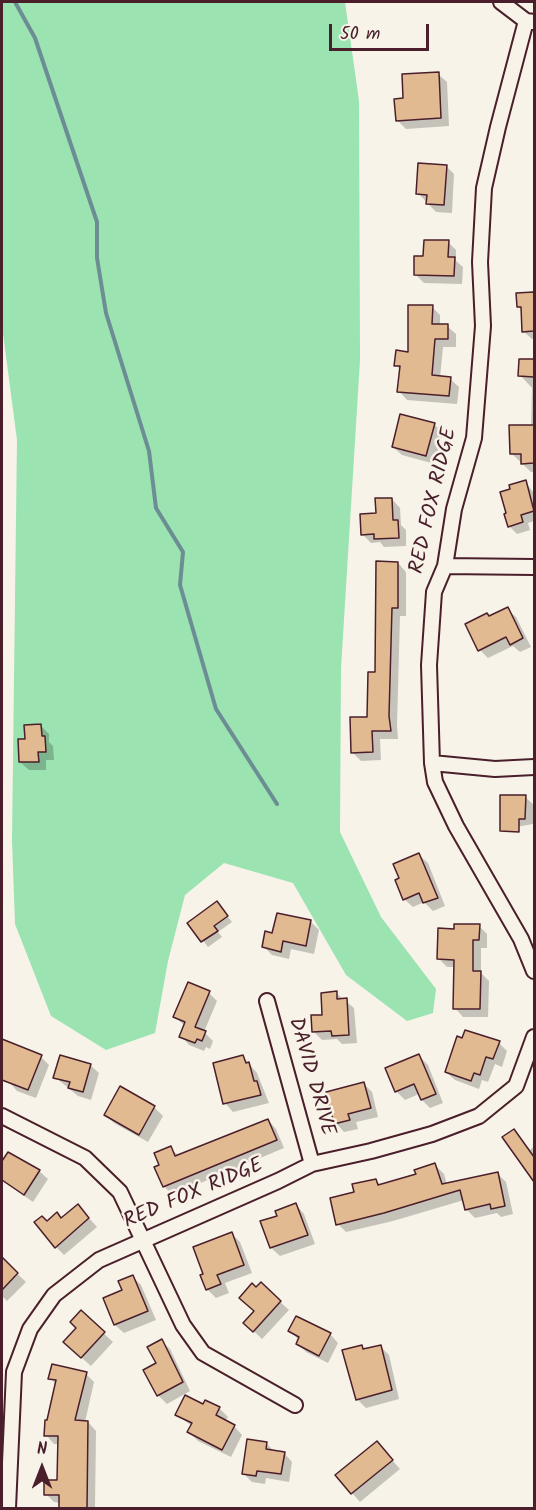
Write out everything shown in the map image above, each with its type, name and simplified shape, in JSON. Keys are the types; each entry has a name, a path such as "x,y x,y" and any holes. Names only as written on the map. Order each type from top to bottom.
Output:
{"street":[{"path":"501,2 530,21"},
{"name":"RED FOX RIDGE","path":"530,21 498,127 484,188 480,262 483,326 474,438 454,510 445,566 434,592 429,665 432,764 435,782 441,799 528,939 534,971"},
{"path":"445,566 534,567"},
{"path":"432,764 495,769 534,767"},
{"name":"DAVID DRIVE","path":"267,1001 312,1164"},
{"name":"RED FOX RIDGE","path":"8,1509 8,1370 30,1329 54,1295 99,1260 312,1164 432,1134 479,1116 516,1086 534,1037"},
{"path":"2,1116 85,1158 120,1192 183,1325 203,1353 295,1405"}],"green space":[{"path":"2,2 345,2 359,101 360,360 341,668 340,832 381,917 436,989 433,1013 407,1021 346,975 293,883 224,863 185,895 168,961 155,1033 106,1050 51,1016 15,924 12,840 17,440 2,326"}],"building":[{"path":"439,72 441,118 396,121 394,99 403,98 402,74"},
{"path":"418,163 447,165 444,205 426,204 427,195 416,194"},
{"path":"424,240 449,240 448,257 455,257 454,276 414,275 414,256 423,256"},
{"path":"534,292 534,331 522,332 521,307 517,307 516,293"},
{"path":"408,305 433,305 432,324 448,324 448,339 435,339 432,375 451,377 449,396 397,392 400,366 394,366 396,350 408,352"},
{"path":"519,359 534,359 534,377 518,376"},
{"path":"400,414 435,423 426,456 392,447"},
{"path":"509,425 534,425 534,463 521,464 521,454 510,454"},
{"path":"526,480 534,511 521,515 523,522 508,527 500,492 510,489 509,485"},
{"path":"375,498 392,498 393,520 398,520 399,538 374,539 374,534 361,535 360,514 376,513"},
{"path":"376,561 398,562 398,608 392,608 389,716 391,731 372,731 373,752 351,753 350,717 367,717 368,672 375,672"},
{"path":"508,607 523,638 510,645 506,637 478,651 465,624 487,613 489,616"},
{"path":"41,724 42,736 45,736 46,752 38,752 39,762 19,762 18,739 25,739 24,725"},
{"path":"500,795 526,795 525,819 519,819 519,832 500,831"},
{"path":"419,853 438,898 423,903 419,893 403,900 395,880 399,878 393,864"},
{"path":"217,901 228,916 214,926 218,931 201,942 187,923"},
{"path":"277,913 311,920 306,946 283,941 281,952 262,947 265,931 272,933"},
{"path":"454,924 480,924 479,940 473,940 473,971 481,971 480,1009 453,1009 454,960 437,959 438,928 454,929"},
{"path":"188,982 210,991 195,1027 206,1031 202,1041 197,1039 195,1043 179,1037 185,1022 173,1017"},
{"path":"337,991 337,999 347,998 349,1035 332,1036 331,1031 312,1032 311,1015 322,1015 321,993"},
{"path":"465,1030 500,1041 493,1059 486,1057 480,1075 474,1073 471,1081 445,1072 457,1036 462,1038"},
{"path":"2,1039 42,1055 28,1090 2,1080"},
{"path":"419,1054 436,1094 421,1100 414,1084 395,1092 385,1068"},
{"path":"60,1055 91,1064 83,1092 68,1088 70,1082 53,1078"},
{"path":"243,1055 246,1063 249,1062 261,1095 223,1104 213,1063"},
{"path":"364,1082 371,1108 348,1114 350,1120 334,1124 326,1092"},
{"path":"120,1086 155,1106 139,1135 104,1115"},
{"path":"268,1119 277,1140 163,1187 154,1167 159,1165 154,1153 171,1146 175,1156"},
{"path":"514,1129 534,1157 534,1182 502,1137"},
{"path":"8,1152 40,1170 24,1195 2,1180 2,1161"},
{"path":"435,1163 442,1184 498,1172 505,1206 491,1209 490,1204 465,1210 460,1190 336,1225 330,1198 354,1192 352,1184 376,1179 378,1185 416,1174 414,1170"},
{"path":"296,1203 308,1235 270,1248 260,1221 277,1216 275,1211"},
{"path":"78,1204 89,1218 55,1248 34,1222 42,1216 47,1221 57,1212 61,1218"},
{"path":"232,1232 244,1265 217,1275 221,1284 206,1290 193,1247"},
{"path":"2,1257 18,1273 2,1290"},
{"path":"133,1275 148,1311 114,1325 103,1298 122,1290 118,1281"},
{"path":"261,1282 281,1301 253,1332 243,1323 254,1311 239,1298 252,1283 256,1287"},
{"path":"81,1310 105,1332 81,1358 63,1342 76,1328 70,1322"},
{"path":"296,1316 331,1333 319,1356 296,1344 299,1337 288,1331"},
{"path":"162,1339 183,1382 157,1396 143,1370 156,1363 147,1347"},
{"path":"362,1345 363,1349 381,1345 392,1390 356,1400 342,1350"},
{"path":"52,1364 87,1372 75,1420 88,1421 87,1509 59,1509 59,1495 44,1495 44,1480 57,1480 58,1436 44,1436 45,1420 47,1420 56,1380 48,1379"},
{"path":"185,1395 203,1404 205,1400 220,1407 216,1415 235,1425 222,1450 187,1432 192,1423 175,1415"},
{"path":"247,1439 267,1442 266,1449 285,1452 281,1474 257,1471 256,1476 242,1474"},
{"path":"377,1441 393,1460 351,1494 335,1475"}],"waterway":[{"path":"15,2 35,38 97,222 97,258 106,313 149,451 156,508 183,552 180,585 216,709 277,804"}]}
